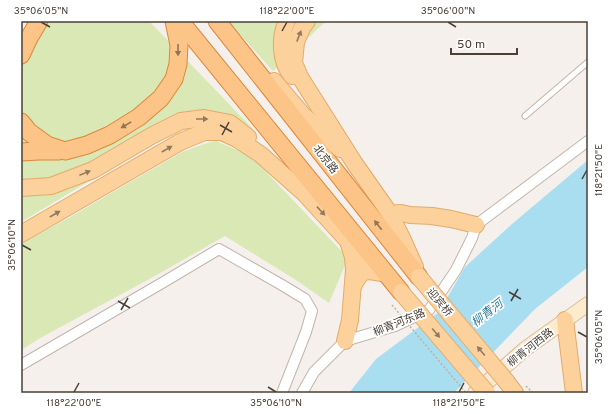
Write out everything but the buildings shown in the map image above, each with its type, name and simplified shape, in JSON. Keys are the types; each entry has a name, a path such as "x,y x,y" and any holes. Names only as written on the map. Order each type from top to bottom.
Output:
{"highway":[{"path":"21,54 39,21"},
{"path":"21,152 65,151 87,145 110,135 139,118 161,98 174,79 178,64 179,45 174,21"},
{"name":"北京路","path":"218,21 232,41 419,277"},
{"path":"184,26 397,298"},
{"path":"21,122 29,132 46,145 65,151"}],"main road":[{"path":"21,38 34,21"},
{"path":"218,21 249,50 302,114 355,164"},
{"path":"287,21 284,28 282,50 288,72 328,121"},
{"path":"307,21 296,42 294,63 300,77 355,164"},
{"path":"184,26 216,77 271,144 304,193"},
{"path":"21,188 51,186 93,170 151,136 181,121 204,118 230,123 247,137 260,154"},
{"path":"21,234 180,142 204,132 222,132 237,139 260,154 304,193"},
{"name":"迎宾桥","path":"355,164 390,214 419,277 510,387"},
{"name":"迎宾桥","path":"304,193 348,241 382,273 397,298 487,393"},
{"path":"390,214 401,213 432,216 476,225"},
{"path":"402,238 400,225 403,220 410,215"},
{"path":"345,341 350,320 354,270 353,257 348,241"},
{"path":"353,286 360,274 367,271 382,273"},
{"name":"柳青河西路","path":"474,393 525,349 588,304"},
{"path":"566,320 574,393"}],"street":[{"path":"476,225 588,142"},
{"name":"柳青河东路","path":"302,393 314,372 345,341 395,326 429,310 456,270 472,238 476,225"},
{"path":"21,366 219,249 305,299 312,311 306,332 282,393"}],"lane":[{"path":"525,116 588,62"}],"path":[{"path":"397,298 466,393"}],"green space":[{"path":"46,21 149,21 253,129 176,129 21,222 21,55"},
{"path":"228,21 326,21 273,71"},
{"path":"216,141 251,156 348,258 329,303 296,280 225,236 21,350 21,244 182,152"}],"water":[{"name":"柳青河","path":"588,160 588,267 535,309 454,393 349,393 376,359 439,312 465,267 512,224"}]}
